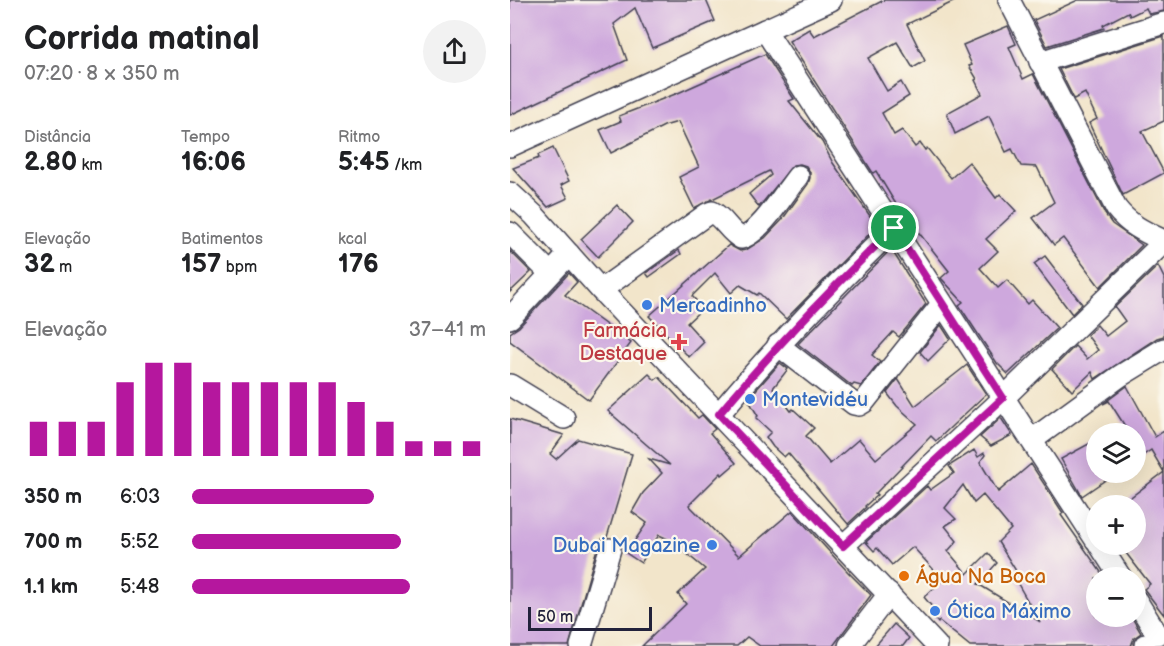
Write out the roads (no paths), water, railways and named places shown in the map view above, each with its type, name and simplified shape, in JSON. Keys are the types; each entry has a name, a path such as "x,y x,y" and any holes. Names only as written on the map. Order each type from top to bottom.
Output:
{"street":[{"path":"510,146 831,0"},
{"path":"843,546 1003,398 1164,242 1136,228 1116,208 1009,0"},
{"path":"1040,62 1164,23"},
{"path":"765,30 1086,524"},
{"path":"601,290 712,212 717,214 736,236 746,237 762,222 798,176"},
{"path":"510,193 937,646"},
{"path":"719,414 778,345 894,228"},
{"path":"510,233 543,266"},
{"path":"510,299 543,266 566,250"},
{"path":"510,318 566,250"},
{"path":"778,345 854,404 859,405 864,402 942,304"},
{"path":"1032,440 1120,376 1164,349"},
{"path":"510,385 564,418"},
{"path":"581,646 610,549"},
{"path":"849,646 889,594"}],"place":[{"name":"Mercadinho","path":"647,305"},
{"name":"Farmácia Destaque","path":"679,342"},
{"name":"Montevidéu","path":"750,399"},
{"name":"Dubai Magazine","path":"712,545"},
{"name":"Água Na Boca","path":"904,576"},
{"name":"Ótica Máximo","path":"935,611"}]}
